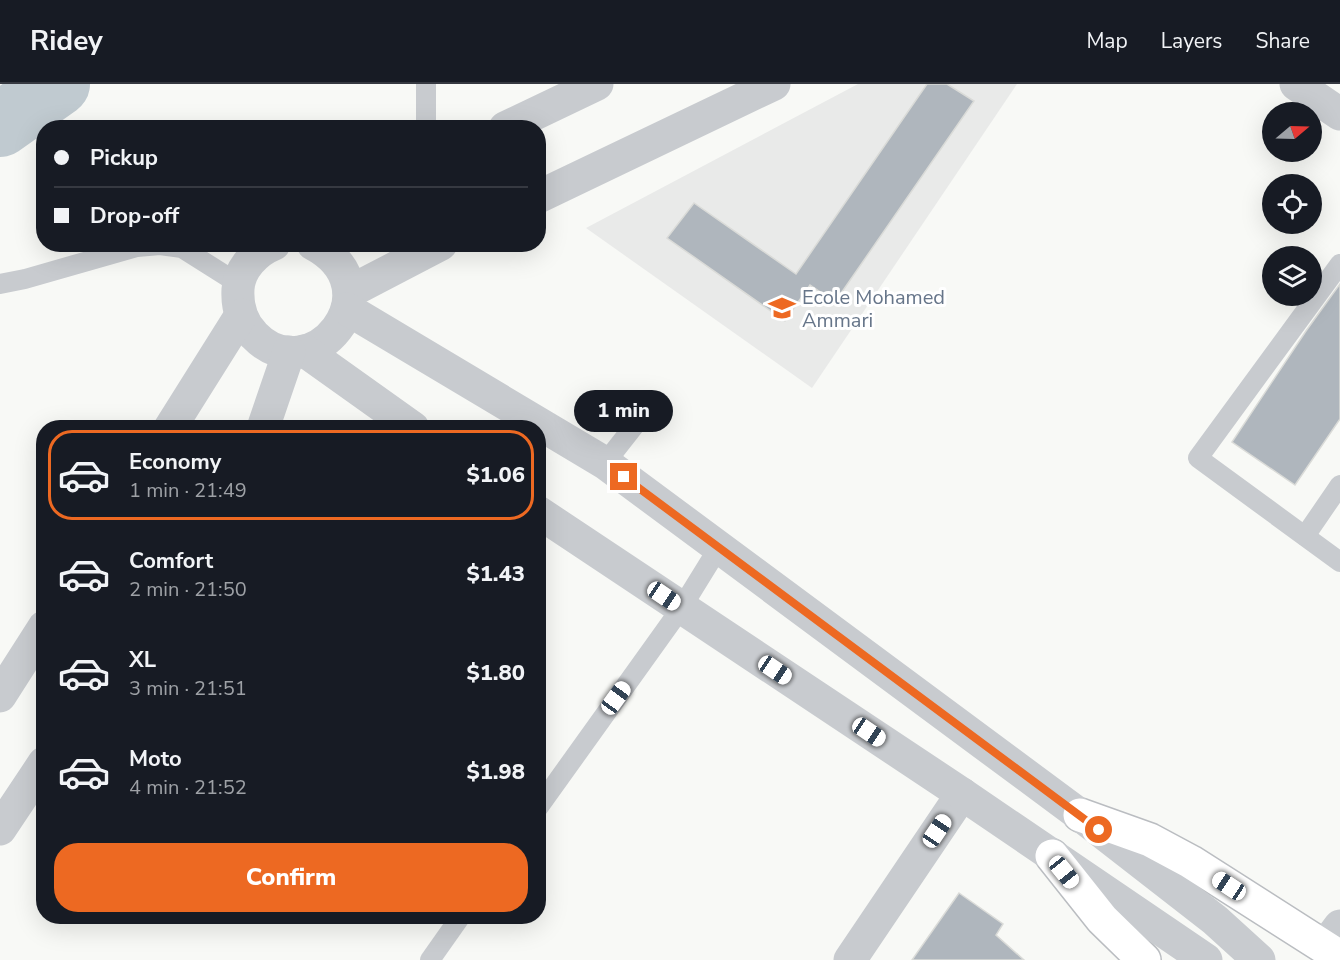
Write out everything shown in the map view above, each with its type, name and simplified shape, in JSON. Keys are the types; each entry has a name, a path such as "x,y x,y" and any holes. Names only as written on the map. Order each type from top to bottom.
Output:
{"highway":[{"path":"1080,815 1150,840 1335,943"},
{"path":"1052,856 1102,919 1144,960"}],"street":[{"path":"522,120 597,84"},
{"path":"546,193 774,84"},
{"path":"1296,84 1340,114"},
{"path":"174,420 240,300 244,269 260,252"},
{"path":"240,300 249,329 259,341 273,349 297,351 320,345 332,336 342,323 348,300 345,277 338,263 326,252"},
{"path":"348,300 428,252"},
{"path":"348,300 537,420"},
{"path":"267,420 297,351"},
{"path":"297,351 401,420"},
{"path":"546,426 605,463 1080,815 1215,920 1259,960"},
{"path":"546,517 1206,960"},
{"path":"0,696 36,640"},
{"path":"0,829 36,775"},
{"path":"850,960 962,795"}],"lane":[{"path":"426,84 426,120"},
{"path":"0,284 117,252"},
{"path":"186,252 240,300"},
{"path":"1340,264 1198,458 1340,562"},
{"path":"605,463 638,421"},
{"path":"1305,536 1340,485"},
{"path":"546,796 681,607 719,548"},
{"path":"429,960 455,924"}],"shaded area":[{"name":"Ecole Mohamed Ammari","path":"858,84 1017,84 812,388 586,228"}],"building":[{"path":"927,84 947,84 974,101 835,302 810,285 785,321 667,238 694,203 796,274"},
{"path":"1340,284 1340,419 1295,485 1232,442"},
{"path":"959,893 1003,924 996,935 1024,960 912,960"}],"waterway":[{"path":"0,125 58,84"}],"place":[{"name":"Ecole Mohamed Ammari","path":"782,308"}],"route":[{"path":"624,477 1099,830"}]}
